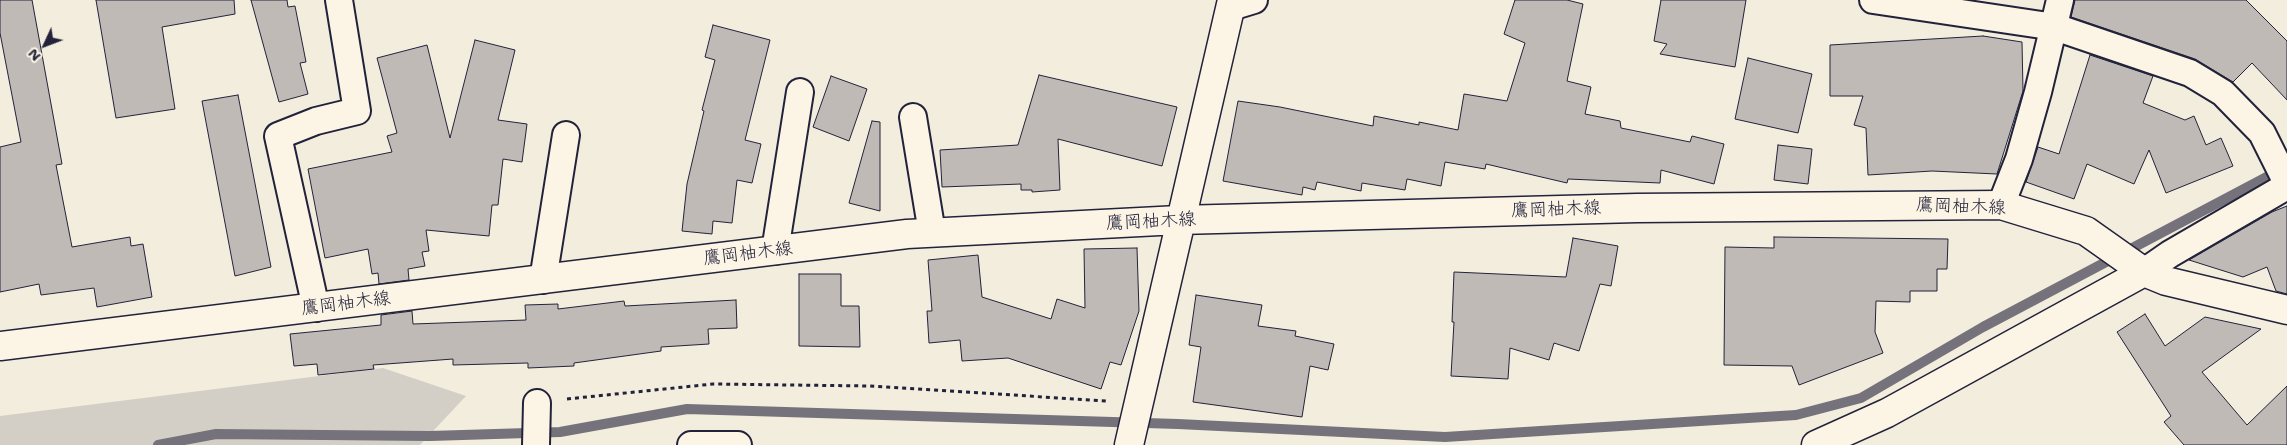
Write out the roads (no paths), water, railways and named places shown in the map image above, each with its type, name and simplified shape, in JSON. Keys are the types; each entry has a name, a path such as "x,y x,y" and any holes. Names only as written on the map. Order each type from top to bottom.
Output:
{"main road":[{"path":"1129,445 1179,220 1239,2"},
{"name":"鷹岡柚木線","path":"0,346 907,234 1179,220 1637,208 2001,205 2086,231 2144,272 2195,289 2287,310"},
{"path":"1816,445 1888,413 2144,272"}],"street":[{"path":"316,308 278,136 316,121 357,111 338,0"},
{"path":"1873,0 2055,27 2190,73 2224,93 2262,133 2287,184 2170,254 2144,272"},
{"path":"2001,205 2019,159 2055,27 2060,0"},
{"path":"775,251 800,92"},
{"path":"913,116 932,233"},
{"path":"543,280 566,135"},
{"path":"536,445 537,403"},
{"path":"691,445 738,445"}],"waterway":[{"path":"158,445 216,434 430,436 560,432 687,409 1178,424 1445,437 1796,415 1861,398 1983,327 2280,170"}]}
